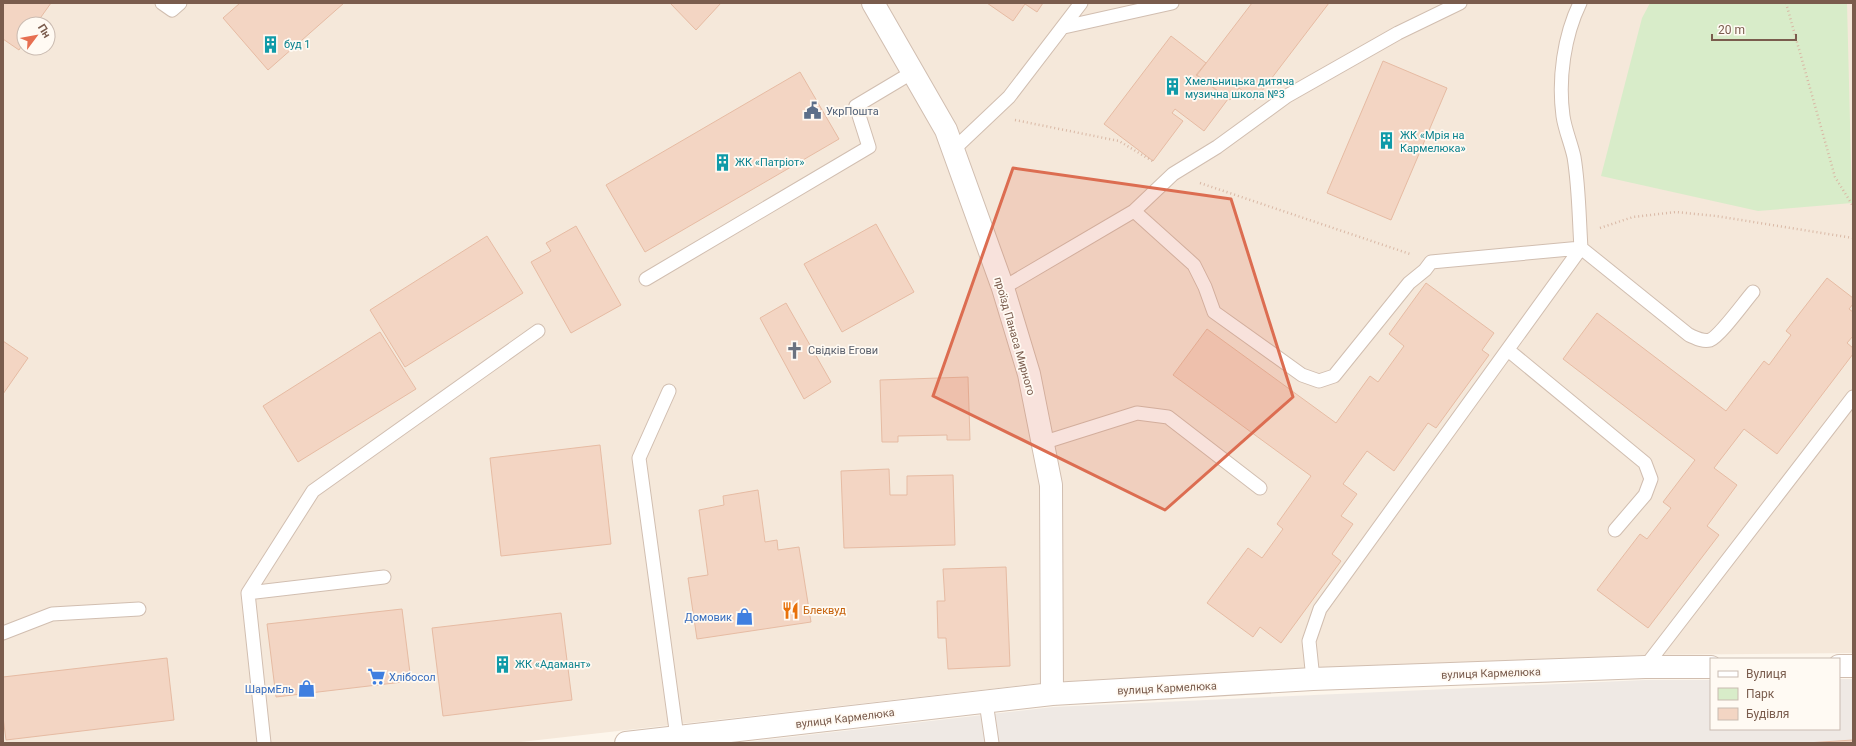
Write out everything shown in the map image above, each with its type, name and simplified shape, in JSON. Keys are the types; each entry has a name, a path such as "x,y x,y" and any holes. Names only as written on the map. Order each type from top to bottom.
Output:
{"street":[{"name":"проїзд Панаса Мирного","path":"873,3 946,130 1003,288 1029,374 1051,485 1052,694"},
{"path":"1840,666 1853,666"},
{"name":"вулиця Кармелюка","path":"626,743 1052,694 1313,679 1710,667"}],"lane":[{"path":"162,3 172,10 180,3"},
{"path":"953,150 1009,96 1064,27 1081,3"},
{"path":"1064,27 1172,3"},
{"path":"1003,288 1134,210 1173,174 1217,146 1287,96 1398,33 1460,3"},
{"path":"1313,679 1309,641 1320,609 1581,248 1574,157 1563,116 1561,82 1565,48 1575,14 1580,3"},
{"path":"646,279 869,147 856,106 913,72"},
{"path":"1134,210 1194,265 1214,312 1302,375 1319,381 1334,376 1409,283 1425,270 1431,262 1581,248 1689,335 1699,340 1711,340 1721,331 1753,292"},
{"path":"264,743 248,593 313,491 538,331"},
{"path":"1508,350 1645,463 1652,479 1645,495 1615,530"},
{"path":"669,391 639,458 678,737"},
{"path":"1645,668 1853,397"},
{"path":"1042,443 1136,413 1168,417 1260,488"},
{"path":"248,593 384,577"},
{"path":"3,633 52,614 139,609"},
{"path":"986,702 992,743"}],"path":[{"path":"1786,3 1835,177 1853,206"},
{"path":"990,115 1119,141 1173,174 1431,262"},
{"path":"1581,248 1593,231 1633,216 1676,212 1716,216 1853,238"}],"highlighted area":[{"path":"1013,168 1231,199 1293,397 1165,510 933,396"}],"shaded area":[{"path":"3,3 1853,3 1853,653 1645,655 1051,682 512,743 3,743"},
{"path":"1840,679 1853,679 1853,743 738,743 1053,707 1645,680 1710,680 1710,730 1840,730"}],"green space":[{"path":"1650,3 1847,3 1852,203 1758,211 1601,176 1642,18"}],"building":[{"path":"3,3 51,3 42,16 16,16 16,48 3,39"},
{"name":"буд 1","path":"240,3 344,3 268,70 223,18"},
{"path":"670,3 721,3 696,30"},
{"path":"987,3 1043,3 1037,12 1025,4 1013,21"},
{"path":"1252,3 1329,3 1255,100 1239,88 1230,100 1197,75"},
{"name":"Хмельницька дитяча музична школа №3","path":"1171,36 1206,63 1196,75 1228,99 1204,131 1175,109 1172,113 1183,121 1153,161 1104,124"},
{"name":"ЖК «Мрія на Кармелюка»","path":"1383,61 1447,88 1391,220 1327,193"},
{"name":"ЖК «Патріот»","path":"800,72 839,139 645,252 606,185"},
{"path":"876,224 914,292 842,332 804,264"},
{"path":"576,226 621,305 571,333 531,262 551,251 546,243"},
{"path":"487,236 523,293 405,367 370,310"},
{"path":"1827,278 1853,298 1853,304 1849,309 1853,312 1853,336 1847,343 1853,348 1853,354 1777,454 1744,429 1714,468 1737,485 1707,526 1719,535 1648,628 1597,590 1640,534 1647,539 1671,508 1663,502 1695,460 1563,359 1597,313 1726,411 1764,361 1769,365 1791,335 1786,331"},
{"path":"1426,283 1494,333 1482,350 1489,355 1436,428 1428,423 1394,471 1367,451 1343,484 1357,494 1341,516 1353,524 1332,554 1341,561 1281,643 1260,627 1253,637 1207,603 1248,548 1262,558 1283,529 1277,524 1311,476 1173,375 1207,329 1336,423 1370,376 1378,382 1404,346 1389,334"},
{"path":"786,303 831,382 804,399 760,318"},
{"path":"380,332 416,389 298,462 263,406"},
{"path":"3,341 28,358 3,394"},
{"path":"968,377 970,440 947,440 947,435 898,436 898,442 882,442 880,380"},
{"path":"600,445 611,544 501,556 490,458"},
{"path":"889,469 890,495 907,495 907,476 953,475 955,545 844,548 841,471"},
{"path":"758,490 765,542 777,540 778,550 799,547 811,622 697,639 688,578 708,575 699,510 724,505 723,496"},
{"path":"1006,567 1010,666 948,669 946,638 938,638 937,601 945,601 943,569"},
{"path":"402,609 411,681 276,697 267,624"},
{"name":"ЖК «Адамант»","path":"561,613 572,700 443,716 432,628"},
{"path":"167,658 174,720 6,740 3,717 3,677"},
{"path":"1853,740 1853,743 1806,743"}],"place":[{"name":"буд 1","path":"271,44"},
{"name":"Хмельницька дитяча музична школа №3","path":"1172,87"},
{"name":"УкрПошта","path":"813,111"},
{"name":"ЖК «Мрія на Кармелюка»","path":"1387,141"},
{"name":"ЖК «Патріот»","path":"722,162"},
{"name":"Свідків Егови","path":"795,350"},
{"name":"Блеквуд","path":"790,610"},
{"name":"Домовик","path":"745,617"},
{"name":"ЖК «Адамант»","path":"502,664"},
{"name":"Хлібосол","path":"376,677"},
{"name":"ШармЕль","path":"307,689"}]}
